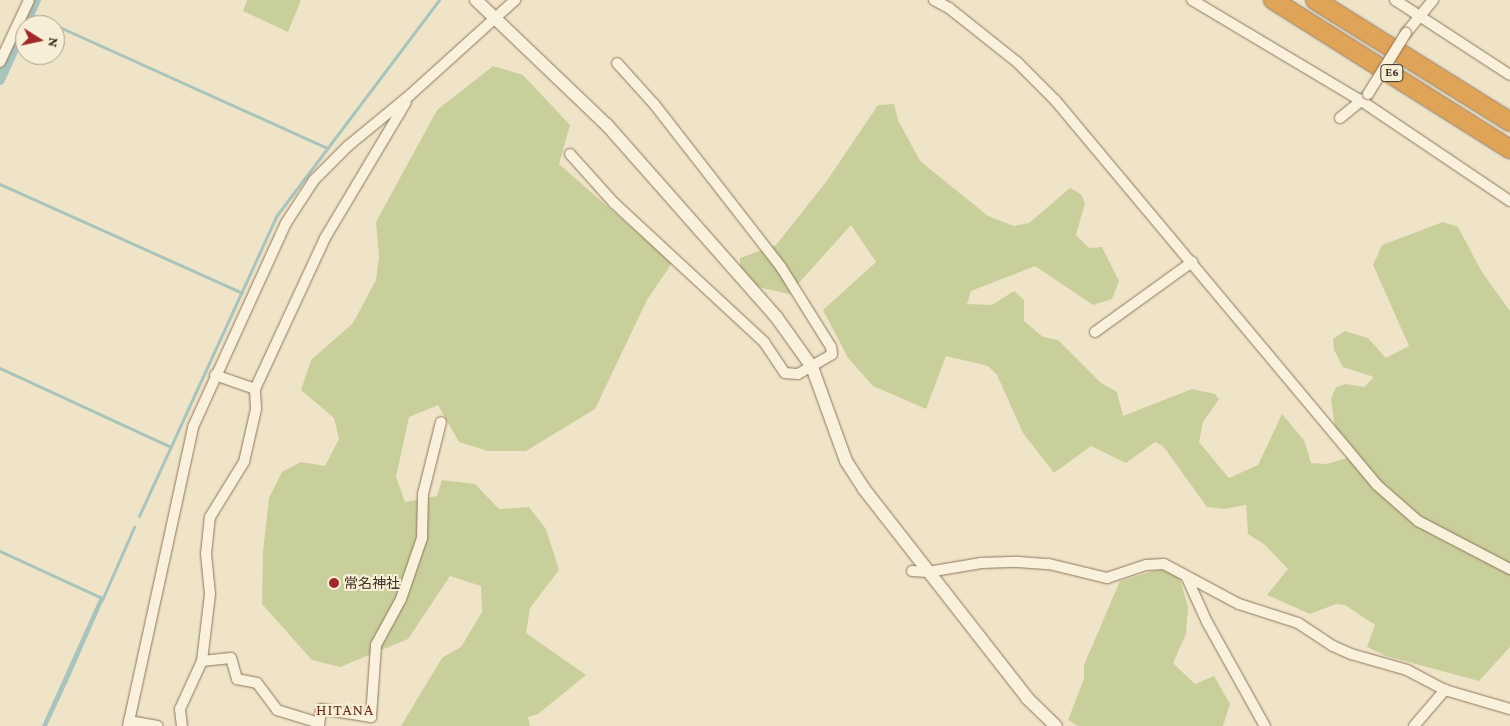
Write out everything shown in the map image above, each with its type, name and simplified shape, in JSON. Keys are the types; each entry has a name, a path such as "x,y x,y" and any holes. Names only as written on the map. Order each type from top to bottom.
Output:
{"highway":[{"name":"E6","path":"1273,0 1510,149"},
{"name":"E6","path":"1315,0 1510,122"}],"street":[{"path":"0,62 29,0"},
{"path":"476,0 607,125 776,318 812,367 846,461 928,572 1027,698 1056,726"},
{"path":"158,726 128,724 193,427 215,375 286,224 314,180 348,146 410,95 515,0"},
{"path":"934,0 950,8 1017,62 1055,100 1377,485 1418,521 1510,569"},
{"path":"1192,0 1366,98 1510,201"},
{"path":"1395,0 1510,75"},
{"path":"1340,118 1366,98 1406,33 1433,0"},
{"path":"570,154 614,203 764,342 785,374 791,376 827,359 832,347 781,267 654,104 618,63"},
{"path":"182,726 180,709 202,661 210,594 206,554 210,517 244,462 256,409 255,389 325,238 410,95"},
{"path":"1096,332 1192,262"},
{"path":"215,375 255,389"},
{"path":"202,661 231,658 237,679 257,683 277,710 319,725 321,709 371,717 376,645 401,599 422,538 423,494 441,422"},
{"path":"912,571 928,572 981,563 1018,562 1049,564 1107,578 1155,563 1239,604 1298,623 1345,652 1407,670 1445,690 1510,709"},
{"path":"1187,578 1207,622 1265,726"},
{"path":"1414,726 1445,690"}],"green space":[{"path":"247,0 301,0 288,32 243,11"},
{"path":"493,66 523,75 570,125 559,164 672,263 647,300 595,409 526,451 488,451 459,442 438,405 409,417 396,477 405,502 437,496 442,480 475,484 499,509 529,507 546,529 559,570 530,608 526,633 586,675 538,714 528,717 530,726 401,726 442,658 461,647 482,612 481,586 450,576 408,639 340,667 312,660 262,604 263,551 269,498 282,472 301,462 325,466 339,439 334,418 301,390 311,360 353,323 376,280 379,257 376,222 437,110"},
{"path":"894,104 898,120 920,161 988,216 1014,226 1029,223 1070,188 1081,194 1085,203 1076,235 1089,248 1102,247 1119,281 1112,299 1093,305 1035,266 971,291 967,304 992,305 1014,291 1024,300 1024,321 1043,337 1058,340 1101,383 1117,392 1123,416 1192,389 1215,394 1219,399 1203,422 1199,442 1229,478 1258,465 1282,414 1304,440 1311,463 1327,464 1357,455 1335,428 1331,399 1336,387 1346,384 1364,387 1374,377 1343,367 1334,350 1333,339 1345,331 1368,338 1386,358 1409,346 1373,265 1382,245 1443,222 1458,227 1482,272 1510,311 1510,647 1479,681 1386,656 1367,647 1375,625 1345,605 1336,604 1310,614 1267,595 1288,569 1265,545 1248,534 1246,505 1224,509 1207,507 1163,446 1155,442 1126,463 1091,446 1054,473 1023,433 997,375 988,366 946,356 926,409 873,386 848,358 823,310 876,262 851,225 789,294 740,283 740,258 776,245 826,182 878,105"},
{"path":"1160,569 1179,576 1188,607 1186,634 1173,663 1195,684 1214,676 1230,704 1223,726 1078,726 1068,720 1084,679 1084,665 1120,581"}],"water":[{"path":"101,595 104,599 68,681 47,726 42,726"}],"waterway":[{"path":"0,80 36,0"},
{"path":"139,516 277,215 439,0"},
{"path":"65,30 327,148"},
{"path":"0,184 242,293"},
{"path":"0,368 171,447"},
{"path":"102,600 134,527"},
{"path":"0,551 102,598"}],"place":[{"name":"常名神社","path":"334,583"}],"district":[{"name":"HITANA","path":"345,710"}]}
